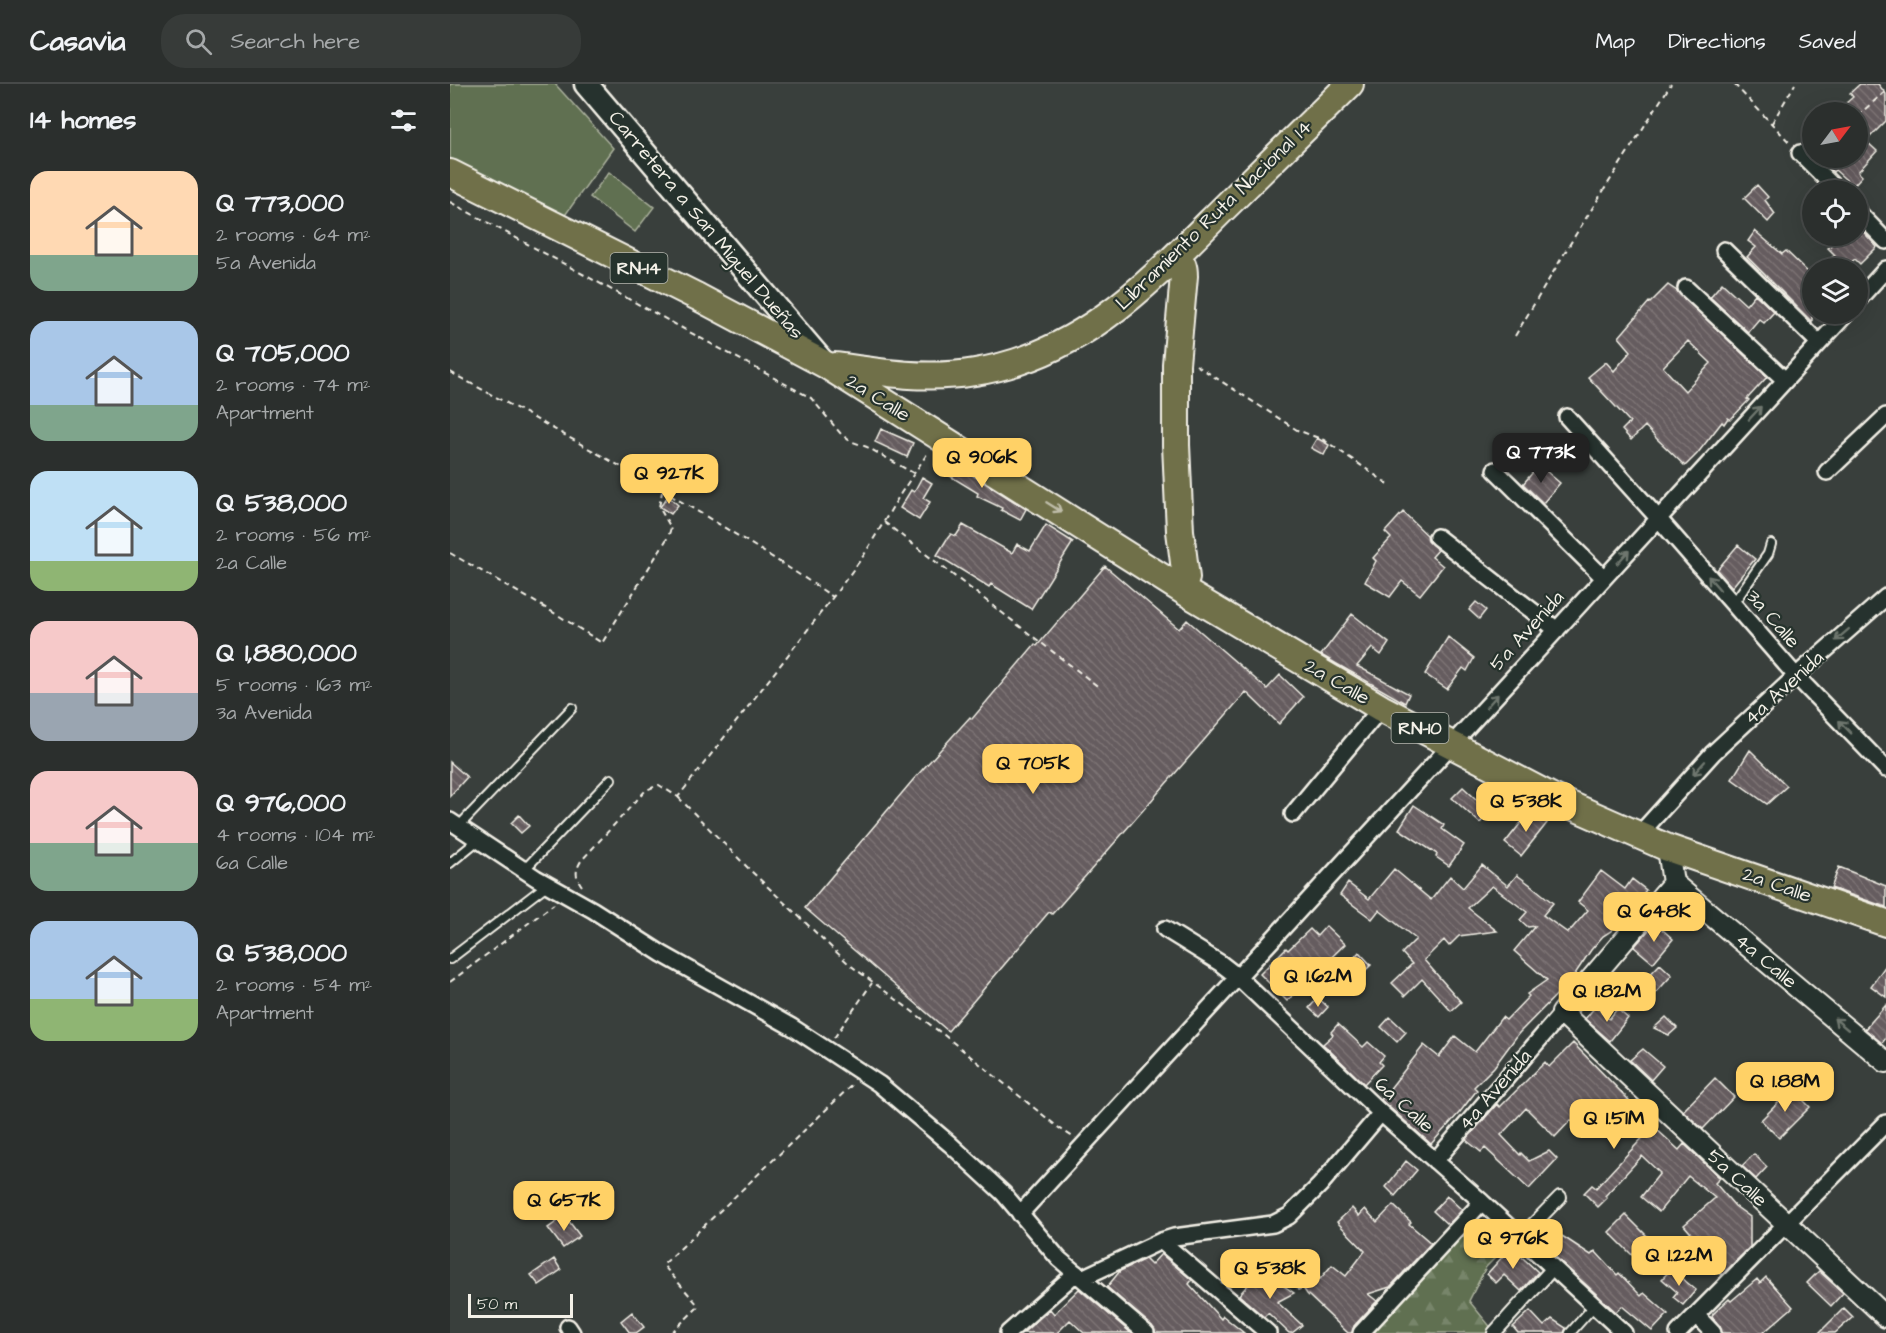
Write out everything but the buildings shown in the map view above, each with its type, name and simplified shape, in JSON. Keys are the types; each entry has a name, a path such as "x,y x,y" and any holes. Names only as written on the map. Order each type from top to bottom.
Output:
{"main road":[{"name":"Carretera a San Miguel Dueñas","path":"586,84 826,365"},
{"name":"Libramiento Ruta Nacional 14","path":"826,365 913,376 975,372 1026,360 1089,328 1128,300 1350,84"},
{"name":"RN-14","path":"450,173 698,297 826,365"},
{"path":"1175,256 1184,267 1176,364 1176,446 1180,531 1186,578 1182,590"},
{"name":"2a Calle","path":"826,365 1182,590 1381,708 1554,798 1638,836 1886,923"}],"street":[{"path":"1800,153 1827,180"},
{"path":"1868,223 1886,242"},
{"path":"1724,250 1819,343"},
{"path":"1868,289 1886,269"},
{"path":"1686,288 1785,380"},
{"name":"5a Avenida","path":"1020,1214 1836,324"},
{"path":"1827,472 1886,416"},
{"name":"3a Calle","path":"1567,417 1796,676 1886,769"},
{"path":"1495,470 1604,578"},
{"path":"1437,537 1557,630"},
{"name":"4a Avenida","path":"1638,836 1713,753 1886,597"},
{"path":"1293,814 1381,708"},
{"path":"454,824 477,841 662,954 792,1027 879,1084 950,1144 1003,1193 1059,1259 1146,1333"},
{"path":"1668,848 1673,883"},
{"name":"4a Avenida","path":"1435,1161 1673,883"},
{"name":"4a Calle","path":"1673,883 1886,1062"},
{"name":"6a Calle","path":"1165,929 1220,963 1238,977 1381,1113 1482,1202 1624,1333"},
{"name":"5a Calle","path":"1562,1013 1886,1317"},
{"path":"1008,1333 1079,1276 1161,1241 1174,1237 1273,1224 1289,1216 1320,1185 1381,1113"},
{"path":"1678,1333 1886,1124"},
{"path":"1520,1238 1560,1197"},
{"path":"1361,1333 1482,1202"},
{"path":"1161,1241 1268,1333"},
{"path":"1494,1333 1553,1268"},
{"path":"1696,1315 1713,1333"}],"lane":[{"path":"1733,604 1768,554 1771,544"},
{"path":"454,824 572,708"},
{"path":"524,870 611,779"},
{"path":"450,863 477,841"},
{"path":"450,958 548,884"},
{"path":"1570,1333 1594,1306"}],"path":[{"path":"1515,336 1576,234 1671,84"},
{"path":"1734,84 1800,153"},
{"path":"1772,124 1795,84"},
{"path":"1868,107 1886,91"},
{"path":"450,202 811,398 841,434 850,441 867,447 915,474"},
{"path":"1176,364 1190,363 1198,366 1297,430 1324,440 1391,486"},
{"path":"450,372 663,490 794,570 833,597"},
{"path":"678,797 864,555 938,436"},
{"path":"450,553 602,643 668,537 671,528 659,507 663,490"},
{"path":"884,522 1100,688"},
{"path":"593,910 588,895 576,878 576,870 581,861 646,790 659,785 678,797 850,965 944,1035 1059,1128 1084,1144"},
{"path":"450,982 566,895"},
{"path":"826,1049 872,983"},
{"path":"671,1333 698,1305 663,1265 864,1074"}],"green space":[{"path":"450,84 555,84 613,148 563,218 450,158"},
{"path":"609,172 654,207 635,232 590,197"},
{"path":"1475,1219 1507,1246 1486,1267 1469,1301 1493,1330 1491,1333 1372,1333"}]}
